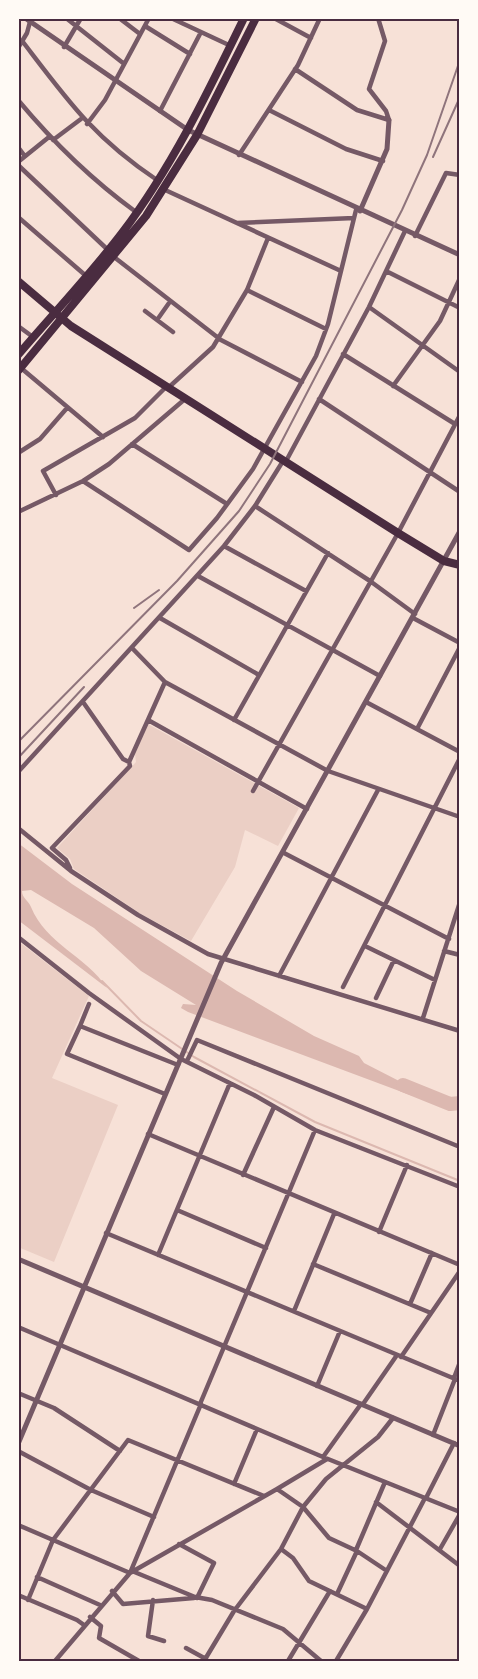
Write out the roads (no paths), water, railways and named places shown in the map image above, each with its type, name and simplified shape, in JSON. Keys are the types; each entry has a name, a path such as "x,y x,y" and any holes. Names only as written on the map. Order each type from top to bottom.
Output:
{"highway":[{"path":"19,369 59,316 85,275 108,250 157,180 188,130 244,18"},
{"path":"18,355 33,337 59,316 131,237 197,135 256,18"},
{"path":"18,280 59,316 167,388 444,561 460,565"}],"street":[{"path":"66,18 123,63"},
{"path":"64,47 81,18"},
{"path":"118,18 140,34"},
{"path":"87,124 105,100 149,18"},
{"path":"171,18 231,45"},
{"path":"274,18 311,38"},
{"path":"239,155 295,69 320,18"},
{"path":"83,481 189,550 227,504 264,449 302,382 326,329 354,218 383,161 389,140 386,111 369,89 384,41 378,18"},
{"path":"18,48 23,42 28,19 64,47 197,135 358,211 460,255"},
{"path":"145,26 190,54"},
{"path":"160,111 201,32"},
{"path":"23,42 81,119 121,156 157,180"},
{"path":"295,69 357,110 388,120"},
{"path":"18,100 51,138 105,190 136,212"},
{"path":"269,110 346,149 383,161"},
{"path":"81,119 24,155 18,163 108,250"},
{"path":"18,147 24,155"},
{"path":"415,236 446,173 460,175"},
{"path":"163,189 341,271"},
{"path":"18,217 85,275"},
{"path":"237,223 354,218"},
{"path":"18,772 133,649 224,546 255,506 284,462 320,399 369,307 405,231"},
{"path":"56,495 43,471 135,418 213,347 247,291 268,238"},
{"path":"114,257 217,338 302,382"},
{"path":"386,271 460,308"},
{"path":"393,386 440,321 460,278"},
{"path":"247,291 326,329"},
{"path":"157,320 170,303"},
{"path":"369,307 460,372"},
{"path":"145,311 173,332"},
{"path":"18,326 33,337"},
{"path":"344,354 455,424"},
{"path":"19,369 103,437"},
{"path":"18,512 83,481 132,444 185,399"},
{"path":"320,399 460,492"},
{"path":"19,451 40,439 68,408"},
{"path":"253,791 398,533 460,415"},
{"path":"132,444 227,504"},
{"path":"255,506 370,581 414,616 460,642"},
{"path":"18,1444 165,1094 183,1060 223,961 460,531"},
{"path":"224,546 306,591"},
{"path":"234,720 327,553"},
{"path":"198,576 380,676"},
{"path":"160,618 259,675"},
{"path":"417,729 460,648"},
{"path":"133,649 165,682 328,771 460,817"},
{"path":"71,871 66,860 52,848 130,766 129,762 165,682"},
{"path":"83,702 123,759 129,762"},
{"path":"366,702 460,752"},
{"path":"148,720 307,809"},
{"path":"343,987 460,758"},
{"path":"279,976 378,790"},
{"path":"18,828 71,871 169,933 223,961 423,1018 460,1031"},
{"path":"284,853 448,939"},
{"path":"423,1018 460,902"},
{"path":"18,937 89,993 183,1060"},
{"path":"365,946 435,980"},
{"path":"444,951 460,955"},
{"path":"376,998 394,960"},
{"path":"89,1004 68,1054 165,1094"},
{"path":"80,1026 183,1060 315,1130 460,1187"},
{"path":"183,1060 197,1040 460,1147"},
{"path":"158,1255 230,1083"},
{"path":"243,1175 274,1107"},
{"path":"131,1572 315,1130"},
{"path":"148,1134 334,1214 460,1264"},
{"path":"379,1232 407,1165"},
{"path":"177,1210 266,1248"},
{"path":"294,1311 334,1214"},
{"path":"106,1233 456,1379"},
{"path":"410,1304 432,1253"},
{"path":"18,1259 457,1445 336,1661"},
{"path":"314,1264 431,1313"},
{"path":"55,1661 100,1605 131,1572 277,1489 325,1458 460,1271"},
{"path":"18,1327 460,1513 440,1550"},
{"path":"317,1386 340,1331"},
{"path":"434,1435 456,1379 460,1362"},
{"path":"18,1393 54,1408 120,1451"},
{"path":"186,1648 206,1660 234,1611 281,1549 303,1507 326,1479 378,1437 393,1418"},
{"path":"234,1484 257,1429"},
{"path":"28,1599 53,1540 128,1440 264,1496"},
{"path":"18,1451 91,1490 154,1517"},
{"path":"338,1594 385,1482"},
{"path":"277,1489 303,1507 329,1538 356,1551 387,1571"},
{"path":"376,1502 460,1566"},
{"path":"18,1525 196,1598"},
{"path":"179,1544 214,1563 196,1598"},
{"path":"281,1549 293,1558 309,1581 367,1609"},
{"path":"37,1577 100,1605"},
{"path":"112,1591 123,1604 196,1598 212,1600 234,1611 283,1629 321,1661"},
{"path":"288,1661 330,1591"},
{"path":"18,1595 84,1625"},
{"path":"153,1600 148,1636 164,1641"},
{"path":"90,1617 101,1626 99,1638 139,1661"}],"waterway":[{"path":"102,981 141,1021 194,1057 315,1122 460,1181"},
{"path":"403,1085 450,1104 460,1103"}],"railway":[{"path":"18,742 177,581 239,511 270,464 402,210 427,155 460,60"},
{"path":"433,157 460,97"},
{"path":"134,608 159,590"},
{"path":"18,758 84,687"}]}
